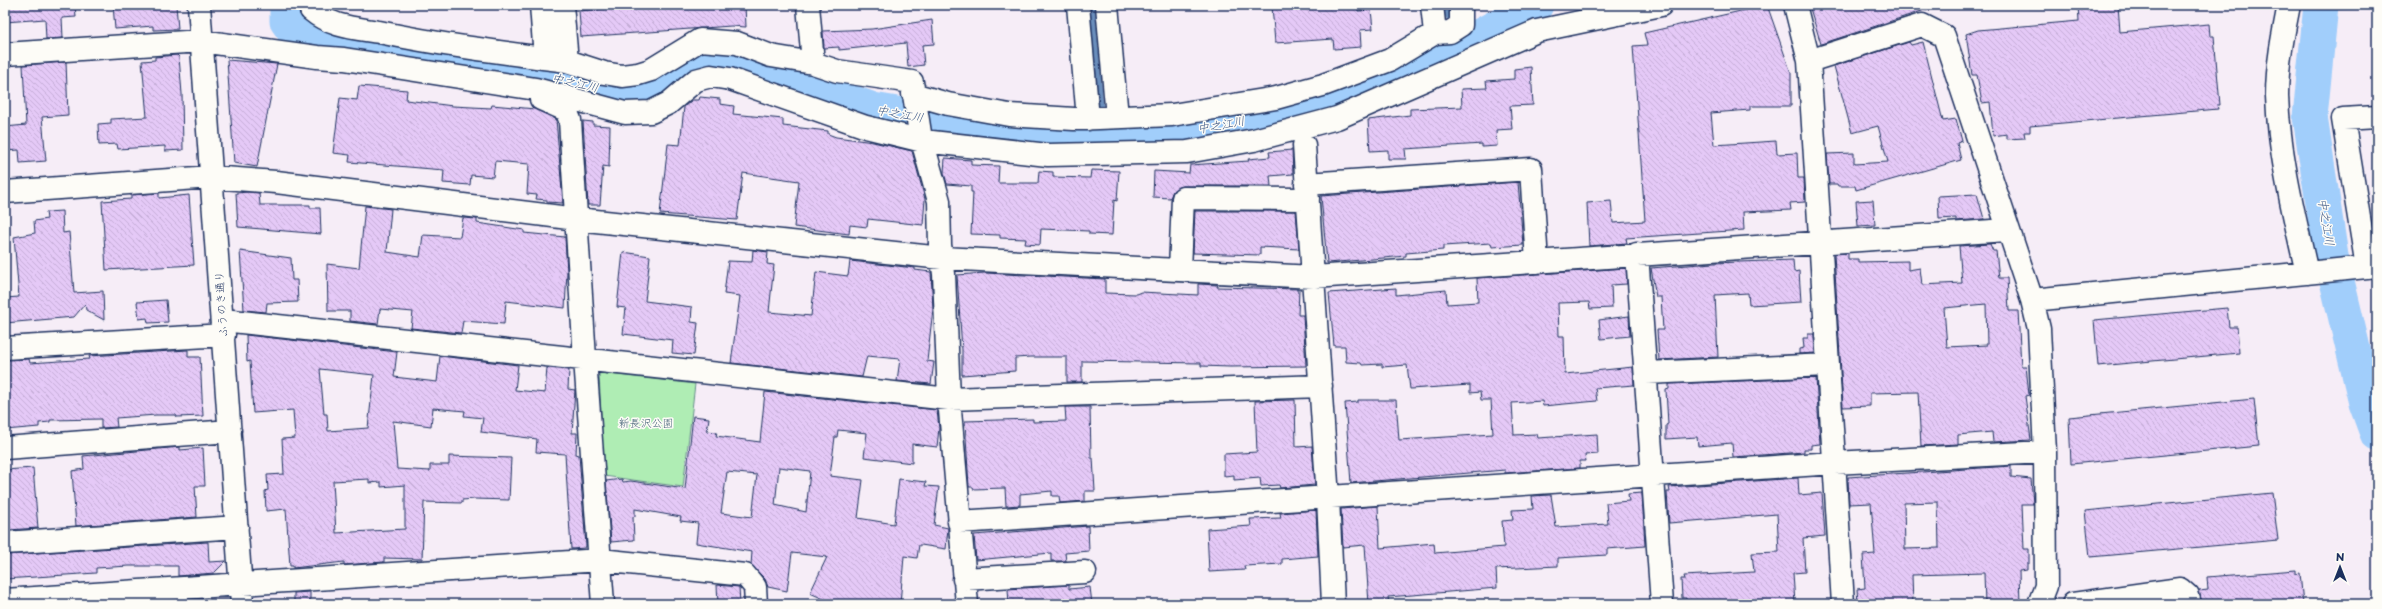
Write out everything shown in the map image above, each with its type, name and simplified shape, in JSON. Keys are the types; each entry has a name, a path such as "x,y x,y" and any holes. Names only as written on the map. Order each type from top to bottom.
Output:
{"street":[{"name":"ふうのき通り","path":"199,5 241,594"},
{"path":"311,5 311,10 320,18 341,26 412,39 567,61 604,73 622,76 638,74 651,70 700,40 737,42 771,56 813,63 837,71 912,82 922,137 938,195 944,274 949,399 967,604"},
{"path":"541,5 545,58"},
{"path":"562,5 567,61"},
{"path":"808,5 813,63"},
{"path":"1078,5 1088,119"},
{"path":"1107,5 1117,117"},
{"path":"1432,5 1435,33"},
{"path":"914,97 1009,116 1088,119 1172,116 1276,98 1323,85 1390,60 1435,33 1450,32 1461,26 1460,5"},
{"path":"5,54 201,41 317,57 344,59 536,89 625,113 651,112 669,103 696,80 711,76 730,80 866,127 922,137 1048,155 1187,152 1254,140 1337,118 1537,31 1661,5"},
{"path":"1795,5 1808,60 1843,604"},
{"path":"2289,5 2278,69 2279,126 2292,202 2311,272"},
{"path":"1808,60 1922,26 1944,36 2007,230 2032,300 2039,329 2045,452 2042,595 2063,604"},
{"path":"512,86 528,95 566,110 570,120 585,359 603,604"},
{"path":"2032,300 2367,267 2343,119 2377,117"},
{"path":"1304,145 1311,265 1314,277 1321,386 1333,604"},
{"path":"1180,270 1183,198 1307,191 1531,169 1537,262"},
{"path":"5,192 211,178 284,183 577,219 942,258 1314,277 1819,241 2007,230"},
{"path":"1638,254 1662,604"},
{"path":"5,348 223,327 585,359 949,399 1321,386"},
{"path":"1646,373 1827,365"},
{"path":"5,448 230,431"},
{"path":"959,522 1834,464 2045,452"},
{"path":"5,543 237,527"},
{"path":"5,600 241,594 600,560 745,575 755,586 756,604"},
{"path":"964,579 1086,572"},
{"path":"2073,604 2180,589 2188,596 2190,604"}],"green space":[{"name":"新長沢公園","path":"599,373 695,384 683,487 604,476"}],"building":[{"path":"5,5 75,5 76,17 62,18 63,38 46,39 45,19 5,22"},
{"path":"113,5 176,5 178,29 153,30 153,26 115,29"},
{"path":"642,5 745,5 746,27 731,26 581,37 579,11"},
{"path":"1358,5 1358,11 1371,10 1373,29 1360,30 1361,47 1334,49 1333,39 1275,43 1272,6"},
{"path":"1767,5 1791,73 1791,106 1750,106 1750,110 1711,113 1714,145 1776,141 1777,154 1797,153 1798,178 1804,178 1805,202 1790,203 1791,210 1743,212 1744,230 1626,238 1627,243 1589,246 1587,203 1611,201 1613,223 1645,221 1633,46 1647,45 1644,33"},
{"path":"1809,5 1927,5 1928,9 1821,44"},
{"path":"2078,5 2118,5 2120,32 2209,24 2210,36 2214,36 2220,105 2217,105 2218,109 2030,126 2030,132 2024,132 2025,138 2007,139 2007,134 1993,136 1990,102 1982,103 1977,75 1972,75 1966,34 1978,30 2079,21"},
{"path":"932,20 934,44 922,45 924,65 908,67 906,43 839,50 839,47 824,48 823,31 872,29"},
{"path":"1909,42 1911,45 1923,42 1943,121 1956,119 1962,141 1957,143 1961,160 1856,190 1855,186 1838,186 1837,184 1829,184 1827,154 1854,153 1854,164 1888,162 1878,126 1852,133 1834,66"},
{"path":"177,55 179,57 182,94 183,150 165,151 165,146 118,149 117,144 99,145 98,124 111,123 111,119 147,117 142,61 155,60 155,57"},
{"path":"227,60 277,64 257,167 234,163"},
{"path":"66,62 68,115 42,117 46,161 20,163 19,150 5,151 5,127 26,125 23,65"},
{"path":"1531,67 1533,105 1510,106 1512,129 1496,130 1497,146 1482,147 1482,144 1405,149 1406,159 1388,159 1388,150 1370,151 1368,120 1410,115 1410,109 1462,107 1461,89 1487,88 1486,81 1514,79 1514,69"},
{"path":"359,86 407,90 406,100 453,106 491,108 492,105 535,109 556,119 563,203 547,202 547,200 536,199 537,195 527,194 529,164 495,161 493,177 471,175 470,185 443,183 444,170 349,162 350,155 333,153 340,98 357,100"},
{"path":"700,97 720,99 720,104 734,106 733,114 783,119 783,126 828,131 828,134 836,137 873,142 912,151 925,199 923,225 868,219 867,227 850,225 849,234 794,227 799,181 743,173 737,220 660,214 668,144 680,145 684,107 692,100 699,100"},
{"path":"583,121 593,122 593,125 610,126 609,167 603,166 600,205 588,205"},
{"path":"1292,150 1293,174 1270,176 1271,186 1183,186 1173,191 1170,198 1153,197 1154,171 1189,173 1190,165 1249,161 1248,159 1270,157 1269,152"},
{"path":"945,158 971,160 971,165 999,166 998,183 1038,183 1039,171 1053,172 1053,177 1090,178 1091,170 1119,171 1117,201 1114,200 1112,235 1089,234 1089,231 1041,229 1040,245 1025,244 1026,239 1000,238 1000,235 971,234 973,192 971,192 971,186 947,184 944,173"},
{"path":"1518,182 1523,245 1492,247 1491,243 1443,246 1443,250 1406,253 1406,256 1327,263 1321,196"},
{"path":"159,193 159,198 189,195 194,265 106,270 102,201 131,199 131,195"},
{"path":"236,193 259,193 260,205 310,205 310,208 320,208 321,234 238,227"},
{"path":"1977,194 1984,219 1956,221 1956,218 1939,219 1938,196"},
{"path":"1873,200 1875,225 1858,226 1856,201"},
{"path":"365,206 391,209 387,252 420,257 423,235 460,237 463,218 477,219 477,223 524,230 524,233 565,237 567,272 565,308 506,301 504,324 463,321 461,333 411,328 413,312 380,309 378,324 350,321 350,311 328,311 327,264 359,268"},
{"path":"62,211 63,233 69,232 74,293 103,291 104,320 86,310 85,304 74,317 5,323 5,298 19,297 14,237 35,233 34,221 47,219 46,212"},
{"path":"1195,211 1296,211 1299,249 1260,247 1260,255 1193,253"},
{"path":"1990,244 1993,251 1996,251 1999,278 2007,278 2009,311 2018,311 2021,366 2026,366 2029,395 2025,396 2031,440 1993,442 1992,432 1958,435 1958,444 1921,446 1918,392 1870,393 1870,406 1843,407 1834,254 1848,253 1848,259 1858,259 1858,262 1908,261 1908,270 1920,268 1922,285 1962,283 1959,246","holes":["1986,304 1987,345 1947,347 1944,308"]},
{"path":"753,250 768,252 767,264 774,265 769,312 811,316 816,272 848,276 850,261 915,268 915,270 931,272 933,309 927,361 934,362 931,384 897,381 900,359 867,356 862,377 731,363 740,296 724,294 728,261 752,262"},
{"path":"240,251 291,258 292,280 297,280 298,302 267,303 266,312 244,310"},
{"path":"623,252 650,256 645,301 692,307 691,322 698,323 694,355 672,353 673,340 623,334 626,308 617,307"},
{"path":"1793,260 1794,272 1799,271 1801,302 1749,305 1748,293 1715,295 1718,357 1659,360 1657,330 1663,330 1661,297 1656,297 1651,268 1713,263"},
{"path":"1626,268 1627,284 1611,285 1612,308 1590,309 1589,302 1558,303 1559,336 1564,336 1565,374 1633,367 1634,385 1595,388 1597,401 1543,406 1542,401 1512,403 1514,435 1537,434 1538,438 1597,434 1598,454 1585,455 1586,461 1580,461 1580,468 1505,473 1505,470 1351,483 1345,403 1358,402 1358,400 1396,400 1399,440 1493,434 1491,400 1481,400 1480,392 1470,393 1470,385 1410,389 1407,365 1382,367 1382,364 1362,365 1361,363 1346,362 1345,346 1334,346 1329,293 1396,288 1396,295 1446,290 1447,304 1478,302 1477,278"},
{"path":"985,273 1105,279 1105,293 1136,294 1141,292 1198,295 1198,284 1218,285 1217,287 1299,289 1298,315 1303,315 1306,366 1230,367 1201,366 1201,363 1082,361 1082,382 1067,382 1067,357 1031,357 1015,358 1015,371 962,375 962,350 957,275"},
{"path":"166,300 168,322 148,323 147,318 139,319 137,302"},
{"path":"2227,308 2229,327 2237,327 2239,353 2098,366 2094,320"},
{"path":"1629,316 1630,336 1601,339 1599,320"},
{"path":"1808,334 1814,334 1815,353 1799,354 1799,349 1804,348 1803,338 1808,338"},
{"path":"246,335 397,352 394,377 437,382 440,356 518,365 515,390 545,393 547,368 569,370 568,389 575,390 572,433 577,433 576,454 579,455 585,548 571,549 565,454 536,452 537,439 481,432 483,418 464,416 465,411 433,408 431,426 393,421 397,469 430,471 430,465 449,465 449,456 511,458 509,500 475,499 462,500 462,503 424,502 422,559 384,558 384,562 344,565 344,562 293,568 293,566 290,566 286,509 266,511 265,491 268,490 267,475 284,474 282,439 295,438 293,410 253,413 250,361 247,362","holes":["320,369 374,375 368,428 328,431 327,414 324,414","369,479 369,483 381,482 381,487 405,485 405,529 336,533 333,481"]},
{"path":"188,350 188,357 200,357 203,416 177,417 176,415 156,415 116,418 117,427 101,428 101,419 50,420 50,422 39,423 39,427 5,430 5,360 29,359 30,363 90,359 89,356"},
{"path":"1816,378 1820,444 1811,445 1811,449 1804,449 1804,452 1733,457 1732,443 1698,446 1697,437 1666,439 1666,425 1668,424 1666,390 1669,389 1669,384"},
{"path":"765,392 937,410 939,428 937,447 912,444 912,463 864,457 867,433 838,430 837,437 835,437 830,476 863,480 858,518 894,524 899,479 926,482 925,486 939,487 934,525 948,528 946,549 919,545 917,558 904,556 900,604 835,604 810,593 827,557 792,553 787,591 768,587 765,579 751,565 752,552 696,543 698,523 680,521 681,517 635,509 635,516 633,517 634,540 611,542 606,481 622,479 623,482 631,481 685,489 693,416 709,418 707,431 717,432 716,436 760,442","holes":["779,467 810,471 806,512 775,505","727,472 757,475 752,517 721,513"]},
{"path":"2254,399 2259,446 2071,464 2069,417"},
{"path":"1295,400 1296,447 1312,446 1315,485 1280,488 1279,485 1261,486 1260,478 1234,480 1234,475 1224,476 1224,454 1257,452 1255,401"},
{"path":"1065,407 1090,407 1091,458 1093,458 1095,491 1085,491 1085,501 1060,503 1059,496 1052,496 1052,491 1020,494 1020,505 1006,506 1005,488 973,489 973,487 969,487 965,421 1033,419 1033,422 1066,421"},
{"path":"180,447 180,450 203,448 205,486 195,486 197,517 76,526 72,471 84,469 83,456"},
{"path":"2011,466 2011,477 2031,479 2033,504 2022,504 2024,549 2029,549 2029,564 2027,564 2027,570 2019,571 2020,604 1985,604 1984,573 1912,575 1913,604 1858,604 1857,589 1865,588 1863,555 1875,554 1871,503 1849,504 1848,477","holes":["1938,502 1939,548 1905,549 1904,503"]},
{"path":"33,468 38,528 8,530 5,470"},
{"path":"1798,478 1799,495 1822,493 1825,536 1803,538 1805,572 1793,573 1795,604 1686,604 1686,598 1682,598 1681,579 1685,579 1684,576 1754,572 1752,553 1779,552 1777,514 1669,523 1667,492 1670,492 1669,487"},
{"path":"1642,493 1645,546 1607,549 1607,555 1558,558 1558,566 1496,569 1497,588 1388,597 1389,604 1369,604 1365,545 1343,547 1341,509 1378,506 1380,548 1434,543 1435,553 1504,547 1502,521 1513,520 1512,510 1533,509 1532,496 1551,495 1556,527 1608,524 1606,503 1629,501 1628,494"},
{"path":"2272,493 2278,540 2090,557 2085,511"},
{"path":"1316,510 1318,556 1282,559 1282,564 1244,566 1245,570 1209,572 1207,529 1251,526 1250,519 1281,518 1280,513"},
{"path":"1088,526 1089,551 1065,553 1066,561 1051,561 1051,553 976,560 974,535"},
{"path":"208,542 209,562 226,561 214,573 178,576 178,566 129,566 96,568 96,573 5,579 5,555"},
{"path":"2296,570 2296,574 2300,573 2303,604 2288,604 2288,601 2258,604 2202,604 2199,591 2208,590 2207,577"},
{"path":"717,585 739,587 740,604 718,604"},
{"path":"1069,585 1069,589 1090,587 1092,604 1009,604 1008,589"},
{"path":"310,592 310,604 294,604 294,593"}],"waterway":[{"name":"中之江川","path":"287,5 287,21 297,35 552,78 621,94 646,94 666,84 690,61 704,56 723,56 873,110 1013,134 1167,133 1222,127 1350,95 1460,47 1536,5"},
{"path":"1092,5 1101,113"},
{"path":"1447,5 1448,16"},
{"name":"中之江川","path":"2321,5 2310,117 2331,256 2366,403 2377,433"},
{"path":"2320,7 2377,5"}]}
